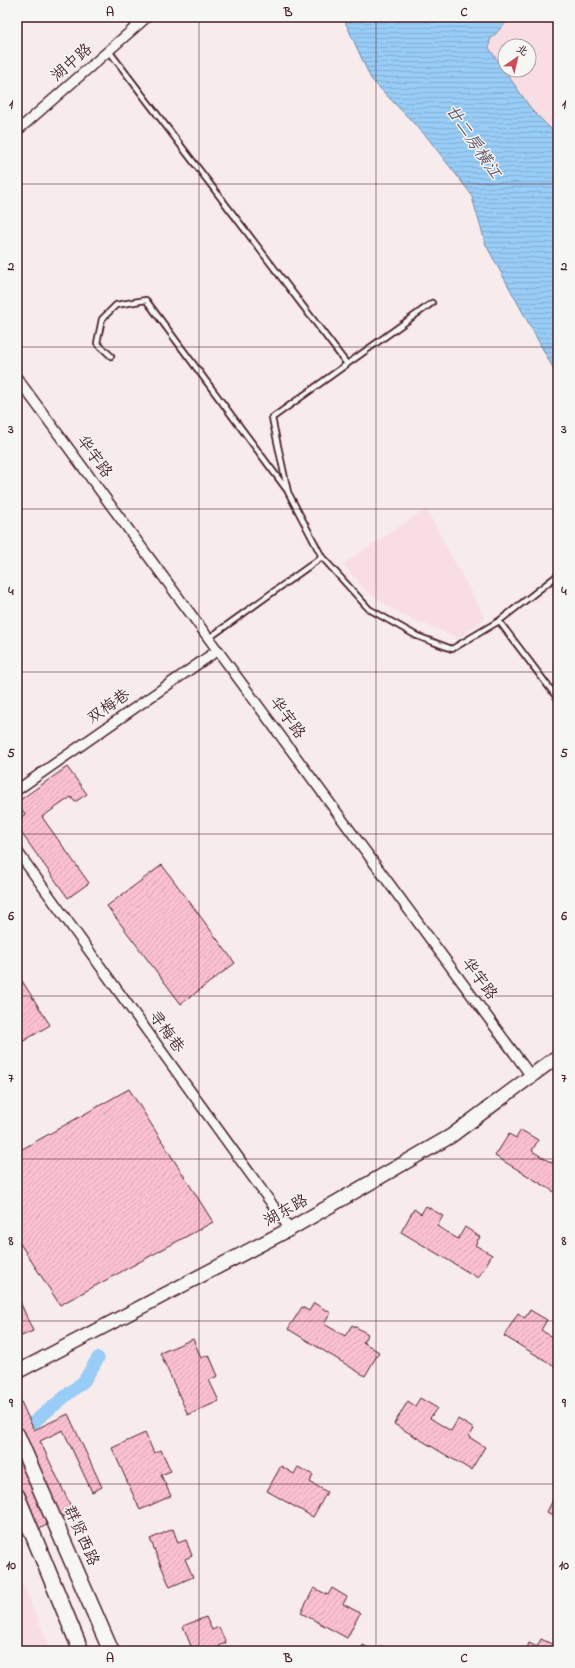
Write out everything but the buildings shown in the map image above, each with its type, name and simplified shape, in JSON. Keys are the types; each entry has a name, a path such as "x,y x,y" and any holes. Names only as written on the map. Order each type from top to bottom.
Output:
{"main road":[{"name":"群贤西路","path":"19,1440 61,1533 111,1651"},
{"path":"17,1496 81,1651"}],"street":[{"name":"湖中路","path":"17,131 147,17"},
{"name":"华宇路","path":"17,378 531,1076"},
{"name":"双梅巷","path":"17,790 218,650"},
{"name":"寻梅巷","path":"17,851 290,1230"},
{"name":"湖东路","path":"17,1372 290,1230 450,1136 558,1056"}],"lane":[{"path":"109,51 347,364"},
{"path":"111,356 97,343 102,319 116,305 146,300 288,492 322,557 369,609 416,636 452,649 499,621 558,575"},
{"path":"288,492 272,418 432,303"},
{"path":"209,638 322,557"},
{"path":"499,621 558,699"}],"shaded area":[{"path":"511,17 558,17 558,136 532,110 510,78 537,78 537,38 497,38 497,60 489,48 490,40"},
{"path":"426,509 485,618 459,638 404,616 366,591 343,564"},
{"path":"17,1579 24,1587 51,1651 17,1651"}],"water":[{"name":"廿二房横江","path":"343,17 511,17 490,40 489,48 497,60 497,78 510,78 532,110 558,136 558,377 486,245 471,194 427,137 371,79"}],"waterway":[{"path":"18,1435 84,1381 98,1358"}]}
